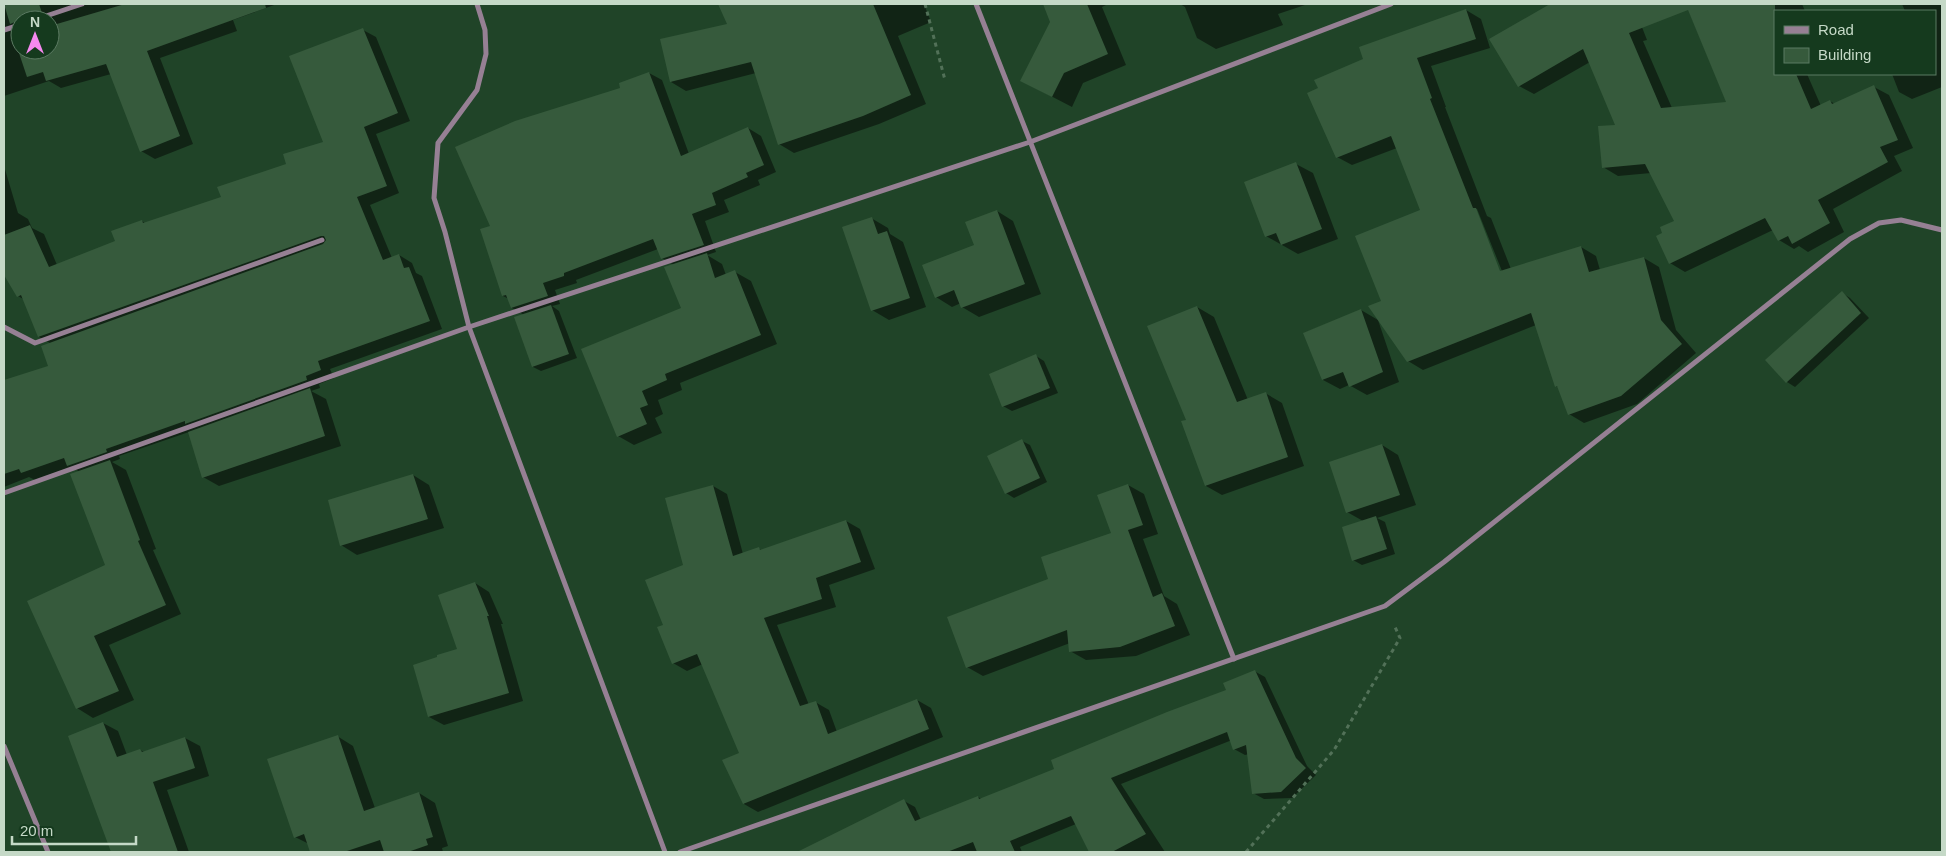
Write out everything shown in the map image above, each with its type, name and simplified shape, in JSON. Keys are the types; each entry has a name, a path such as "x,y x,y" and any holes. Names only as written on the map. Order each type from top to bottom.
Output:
{"street":[{"path":"60,11 82,4"},
{"path":"477,4 485,30 486,54 477,90 438,143 434,198 446,232 469,327 665,852"},
{"path":"976,4 1234,659"},
{"path":"4,494 469,327 1030,142 1391,4"},
{"path":"680,852 1385,606 1444,562 1850,239 1879,223 1901,220 1942,230"},
{"path":"4,327 35,343 322,240"},
{"path":"4,746 48,852"}],"path":[{"path":"925,4 945,80"},
{"path":"1246,852 1334,750 1400,638 1385,606"}],"building":[{"path":"4,4 39,4 41,10 10,10 10,24"},
{"path":"125,4 265,4 266,8 147,51 180,136 140,152 106,64 46,81 43,72 27,77 21,60 60,60 60,23"},
{"path":"718,4 873,4 911,95 863,116 778,145 751,62 670,82 660,39 727,24"},
{"path":"1043,4 1087,4 1108,54 1064,73 1052,97 1020,81 1050,22"},
{"path":"1550,4 1775,4 1774,75 1796,75 1811,109 1830,100 1832,104 1874,85 1898,140 1880,147 1888,162 1818,200 1830,223 1792,244 1788,236 1778,241 1765,218 1669,264 1656,236 1662,233 1660,227 1674,221 1645,164 1602,168 1598,126 1615,125 1583,49 1518,87 1489,39","holes":["1688,10 1726,102 1661,108 1629,33"]},
{"path":"1466,9 1476,39 1417,58 1432,98 1430,99 1473,208 1476,208 1500,271 1581,246 1589,272 1644,257 1661,320 1682,344 1621,396 1568,415 1557,386 1555,387 1531,313 1407,362 1368,306 1381,301 1355,236 1420,210 1391,136 1336,158 1307,93 1318,88 1314,80 1363,59 1359,47"},
{"path":"363,28 398,113 364,127 387,186 357,197 383,260 399,254 404,268 409,267 430,321 318,361 321,370 306,376 307,380 185,424 185,421 106,449 107,452 67,466 64,458 21,473 19,469 4,474 4,380 48,366 41,346 323,244 326,240 324,236 321,236 38,337 21,295 17,297 4,275 4,235 30,225 49,267 115,241 111,231 142,220 143,223 221,197 217,187 286,164 283,154 323,142 289,56"},
{"path":"649,72 681,156 748,127 764,165 746,173 748,177 712,193 716,205 692,214 704,245 661,259 653,239 543,283 548,296 511,308 506,295 502,296 480,229 490,226 455,147 515,121 620,88 619,83"},
{"path":"1296,162 1322,229 1281,245 1276,233 1265,237 1244,182"},
{"path":"997,210 1025,284 961,308 954,290 935,298 922,265 974,245 965,222"},
{"path":"872,217 878,234 887,231 910,298 871,311 842,227"},
{"path":"707,253 715,278 735,270 761,335 665,374 667,380 642,391 648,405 640,408 647,424 617,437 581,349 681,308 664,267"},
{"path":"1842,291 1861,313 1786,383 1765,360"},
{"path":"551,305 569,354 532,367 514,317"},
{"path":"1197,306 1237,402 1266,392 1288,457 1205,486 1181,421 1186,420 1147,326"},
{"path":"1361,309 1383,372 1349,387 1343,372 1322,380 1303,333"},
{"path":"1036,354 1050,388 1002,407 989,374"},
{"path":"310,388 325,436 202,478 188,432"},
{"path":"1022,439 1040,478 1005,494 987,456"},
{"path":"1382,444 1400,495 1346,513 1329,462"},
{"path":"110,460 140,540 138,541 166,605 94,636 119,691 76,709 27,601 105,565 70,474"},
{"path":"413,474 428,519 340,546 328,500"},
{"path":"1128,484 1143,525 1128,530 1153,597 1162,593 1175,626 1120,647 1069,652 1067,630 966,668 947,617 1048,579 1041,557 1111,533 1097,495"},
{"path":"713,485 733,556 759,547 760,550 846,520 861,562 816,578 822,599 764,618 800,706 816,701 828,734 917,699 929,729 743,804 722,760 739,753 697,654 672,664 657,627 663,625 645,580 683,565 665,498"},
{"path":"1376,516 1387,549 1352,561 1342,527"},
{"path":"475,582 489,616 487,616 509,693 428,717 413,665 457,649 438,595"},
{"path":"1255,670 1296,758 1306,768 1281,792 1252,794 1246,745 1233,750 1227,732 1111,778 1146,834 1112,852 1089,852 1071,816 1010,841 1015,852 977,852 973,842 947,852 797,852 904,799 915,821 978,796 979,799 1054,769 1051,760 1226,690 1223,683"},
{"path":"103,722 117,757 140,749 142,752 185,737 195,768 153,782 178,852 111,852 68,736"},
{"path":"338,735 364,811 419,792 433,837 426,839 428,845 408,852 384,852 380,840 344,852 310,852 304,834 294,838 267,759"}]}
